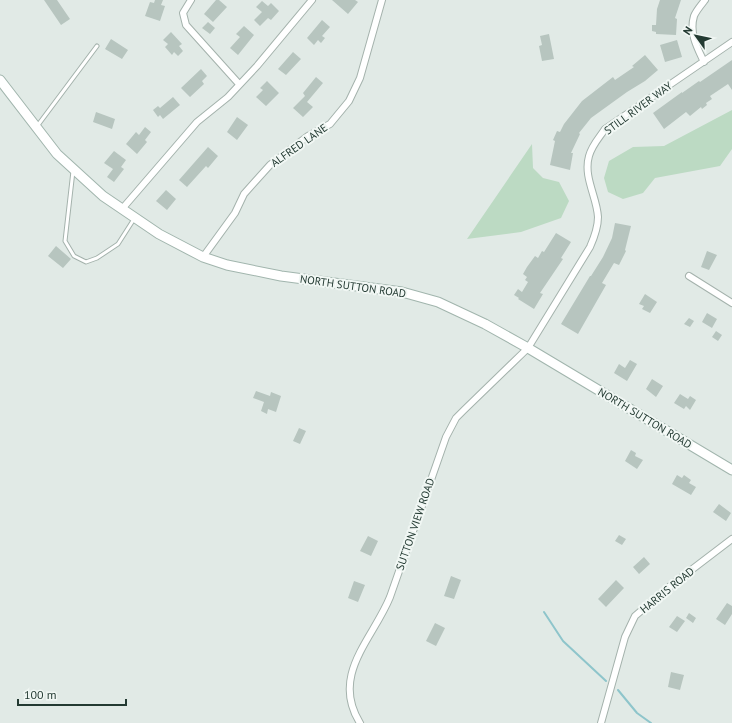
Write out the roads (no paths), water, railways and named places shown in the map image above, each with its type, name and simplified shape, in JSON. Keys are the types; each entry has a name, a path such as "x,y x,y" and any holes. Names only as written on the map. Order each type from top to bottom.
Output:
{"main road":[{"name":"NORTH SUTTON ROAD","path":"0,80 57,154 103,196 159,234 203,257 227,265 281,276 402,292 438,302 485,324 528,348 732,470"}],"street":[{"path":"191,0 183,13 186,25 239,84"},
{"path":"122,209 197,122 228,97 257,66 312,0"},
{"name":"ALFRED LANE","path":"203,257 235,212 244,194 270,164 308,136 330,124 349,101 360,78 382,0"},
{"path":"704,62 695,44 692,29 694,15 705,0"},
{"name":"STILL RIVER WAY","path":"528,348 582,260 596,234 598,217 588,174 589,157 594,143 605,129 732,42"},
{"path":"688,276 732,303"},
{"name":"SUTTON VIEW ROAD","path":"360,723 354,713 351,700 350,689 352,668 360,650 384,611 446,437 456,418 528,348"},
{"name":"HARRIS ROAD","path":"601,723 625,637 635,616 669,587 732,539"}],"lane":[{"path":"37,127 97,46"},
{"path":"74,169 71,180 65,241 74,256 86,262 102,255 118,244 135,218"}],"waterway":[{"path":"544,612 563,641 606,681"},
{"path":"618,690 637,713 651,723"}]}
